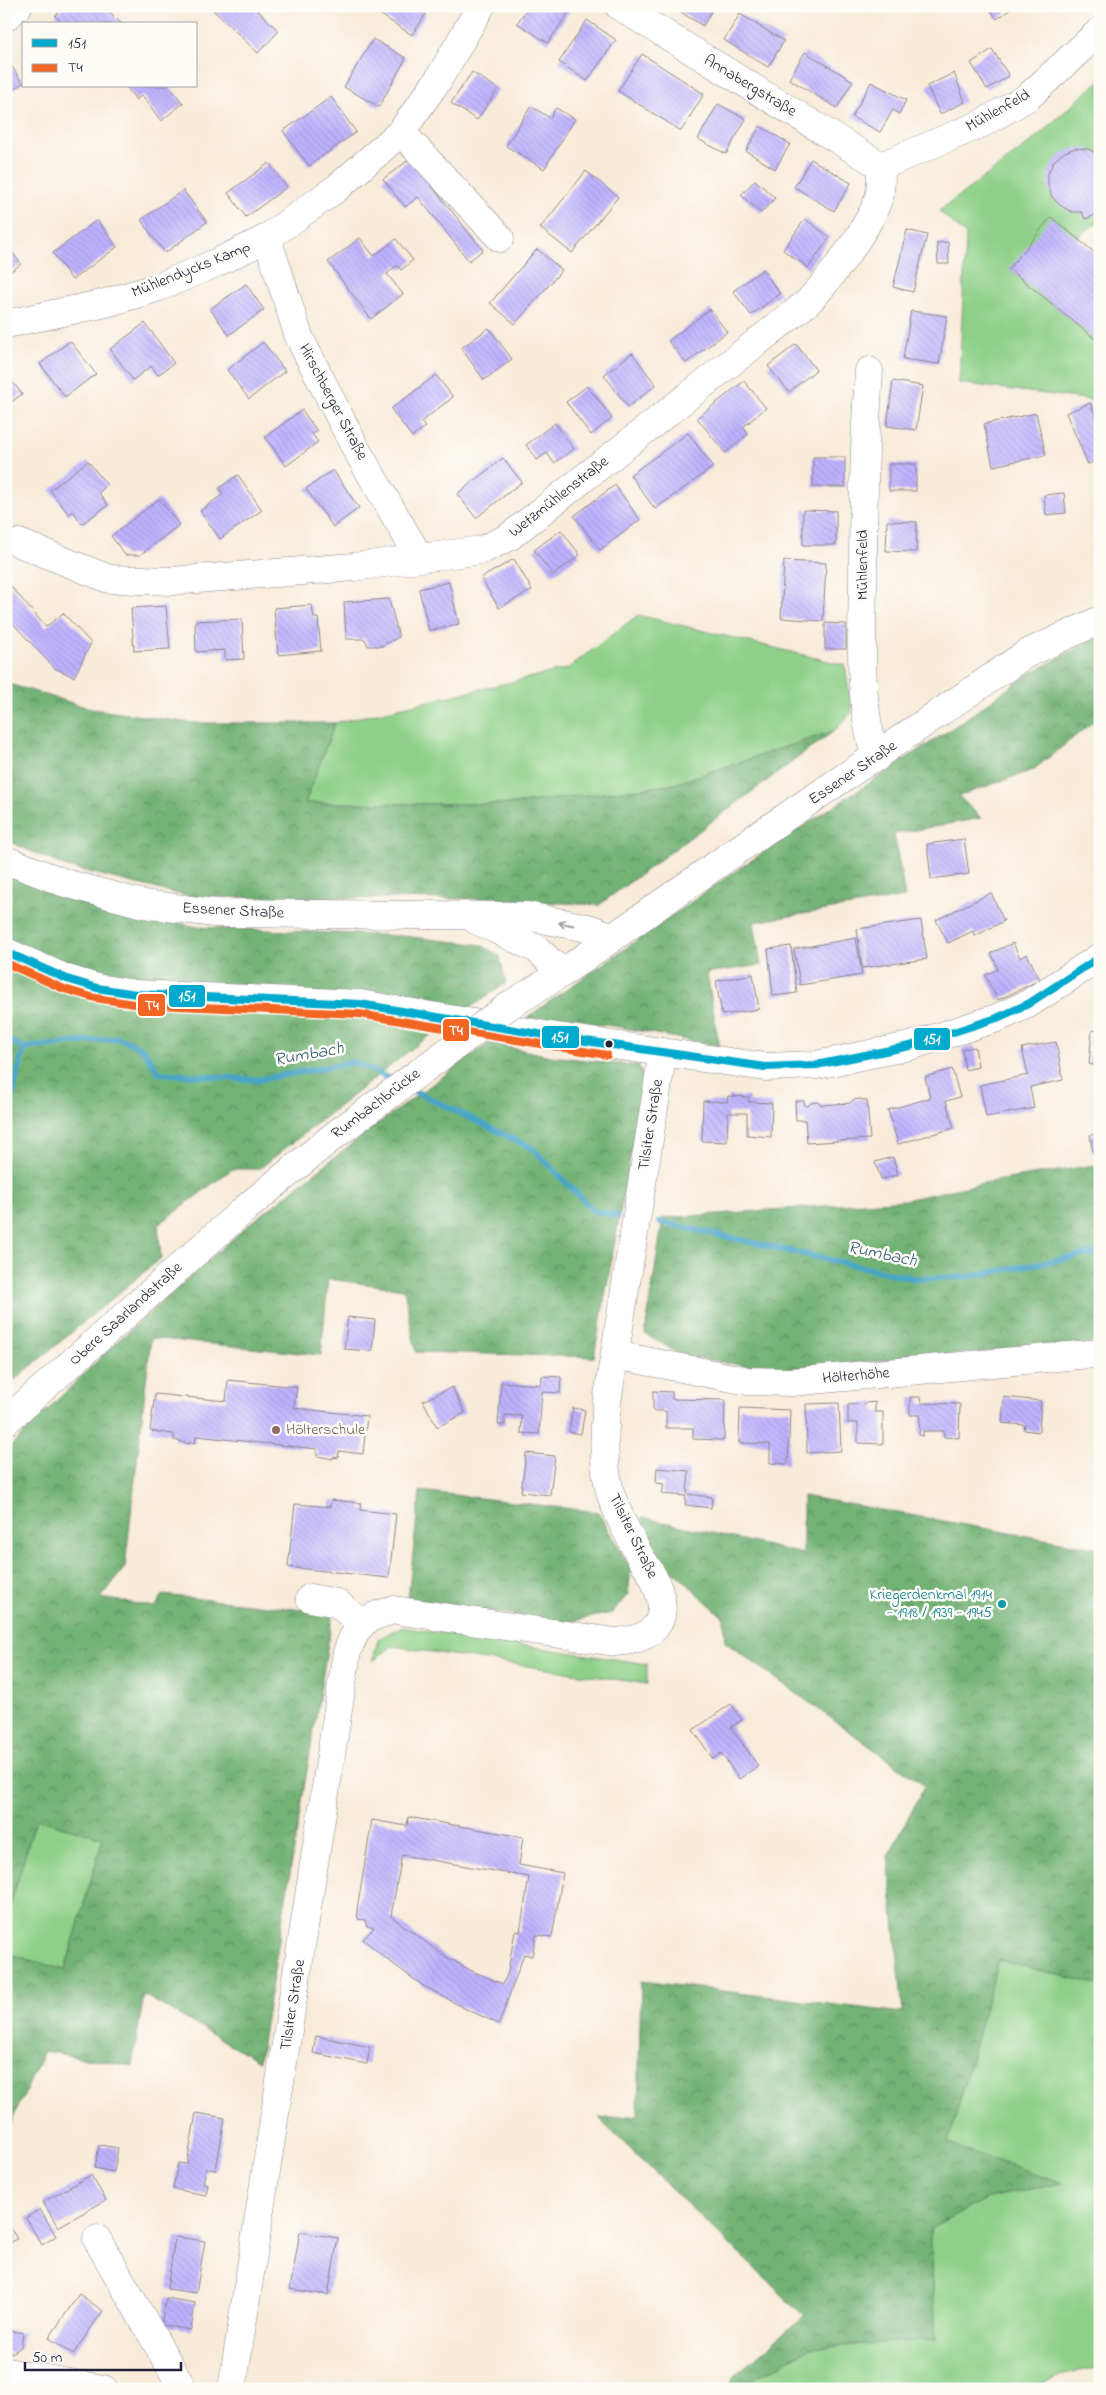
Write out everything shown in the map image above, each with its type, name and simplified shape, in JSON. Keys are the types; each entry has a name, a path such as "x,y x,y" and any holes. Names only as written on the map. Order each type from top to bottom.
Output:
{"street":[{"path":"6,17 18,6"},
{"name":"Mühlendycks Kamp","path":"6,324 106,303 159,286 218,262 267,238 337,188 401,132 438,80 481,6"},
{"name":"Annabergstraße","path":"619,6 881,166"},
{"name":"Mühlenfeld","path":"881,166 981,124 1028,97 1100,30"},
{"path":"401,132 500,238"},
{"name":"Wetzmühlenstraße","path":"19,542 109,579 180,580 354,567 482,550 509,537 808,302 827,282 872,213 880,193 881,166"},
{"name":"Hirschberger Straße","path":"267,238 299,337 356,449 419,557"},
{"name":"Mühlenfeld","path":"869,371 864,440 862,669 869,734 876,758"},
{"name":"Essener Straße","path":"510,1005 562,973 762,833 876,758 1026,654 1100,620"},
{"name":"Essener Straße","path":"6,860 65,883 143,904 215,913 528,916 588,928 613,937"},
{"name":"Essener Straße","path":"467,916 537,948 562,973"},
{"path":"6,952 67,979 97,988 136,994 360,1004 765,1067 816,1065 910,1046 997,1018 1028,1004 1100,957"},
{"name":"Rumbachbrücke","path":"246,1208 331,1138 510,1005"},
{"name":"Tilsiter Straße","path":"232,2389 347,1652 353,1635 372,1616 394,1610 615,1642 630,1641 647,1636 658,1626 662,1614 662,1602 656,1582 620,1518 610,1493 604,1464 606,1417 663,1052"},
{"name":"Obere Saarlandstraße","path":"6,1421 246,1208"},
{"name":"Hölterhöhe","path":"615,1355 748,1381 792,1382 1100,1353"},
{"path":"310,1598 337,1603 362,1624"},
{"path":"97,2239 183,2389"},
{"path":"6,2372 103,2389"}],"green space":[{"path":"1100,80 1100,220 1077,238 1009,269 1100,343 1100,415 1092,400 959,383 966,235 939,211 1030,143"},
{"path":"638,615 845,665 852,712 834,731 671,785 512,804 304,803 335,723 567,669"},
{"path":"1100,636 1100,713 1093,722 1033,770 959,796 981,818 894,834 905,897 754,922 761,965 707,973 719,1046 614,1026 526,1018 737,870 960,723 1027,675"},
{"path":"6,683 92,709 192,723 335,723 305,803 512,804 671,785 834,731 599,905 492,899 191,897 64,866 6,840"},
{"path":"6,873 58,896 197,927 403,936 482,945 500,957 506,983 418,1044 259,1169 232,1169 158,1225 161,1258 6,1387"},
{"path":"489,1043 550,1056 639,1066 644,1080 594,1357 416,1352 404,1289 328,1279 321,1355 151,1338 125,1567 101,1598 155,1607 163,1595 333,1613 259,2061 144,1995 132,2066 44,2051 6,2134 6,1953 65,1970 103,1838 36,1819 6,1919 6,1451 112,1346 246,1227 372,1128"},
{"path":"1095,1165 1097,1174 1100,1174 1100,1342 773,1370 683,1356 645,1334 663,1218 905,1200 989,1182"},
{"path":"420,1491 598,1512 631,1569 628,1594 612,1613 563,1623 408,1598"},
{"path":"803,1496 1100,1549 1100,1985 998,1960 948,2144 1063,2183 987,2198 930,2229 936,2339 810,2348 736,2389 729,2389 733,2377 804,2316 599,2119 638,2115 641,1981 903,2013 888,1856 925,1786 725,1642 724,1618 669,1567 649,1543 642,1517 803,1554"},
{"path":"401,1627 647,1664 647,1684 392,1646 373,1661 378,1639"},
{"path":"36,1819 103,1838 65,1970 6,1953 6,1919"},
{"path":"998,1959 1100,1985 1100,2368 1059,2376 1029,2389 736,2389 810,2348 936,2339 930,2229 987,2198 1062,2183 947,2144"}],"building":[{"path":"64,6 104,6 120,22 61,22 55,16"},
{"path":"215,6 253,6 279,31 258,53 212,9"},
{"path":"382,6 414,6 426,14 412,35 378,13"},
{"path":"529,6 567,6 571,9 548,43 517,23"},
{"path":"682,6 714,6 703,26 679,11"},
{"path":"987,6 1015,6 997,19"},
{"path":"740,14 784,41 768,67 724,40"},
{"path":"587,20 616,40 587,81 559,62"},
{"path":"373,39 406,58 379,107 344,87"},
{"path":"992,49 1009,76 987,89 971,63"},
{"path":"805,52 853,81 837,108 789,79"},
{"path":"642,54 704,94 681,131 618,91"},
{"path":"6,58 22,84 6,94"},
{"path":"472,72 498,89 477,120 451,103"},
{"path":"954,73 965,102 940,114 927,86"},
{"path":"871,82 906,100 899,114 893,110 880,132 852,117"},
{"path":"127,88 171,88 183,103 161,121 142,95 136,100"},
{"path":"331,97 356,132 309,166 283,131"},
{"path":"718,104 746,119 726,154 698,139"},
{"path":"531,106 550,118 556,108 575,119 544,169 506,146"},
{"path":"760,126 790,144 775,169 746,151"},
{"path":"1075,148 1088,149 1100,155 1100,205 1096,208 1098,214 1085,219 1082,212 1072,212 1061,206 1052,197 1048,185 1048,173 1054,161 1063,153"},
{"path":"410,159 483,250 469,261 418,197 405,207 383,179"},
{"path":"811,159 851,183 834,211 794,187"},
{"path":"269,163 287,187 246,217 228,193"},
{"path":"586,171 618,197 572,253 540,228"},
{"path":"755,180 775,198 761,213 741,195"},
{"path":"183,190 207,222 165,253 141,220"},
{"path":"1051,217 1100,257 1100,343 1009,269"},
{"path":"805,219 830,237 808,268 783,250"},
{"path":"97,220 117,247 72,280 53,253"},
{"path":"907,230 927,235 913,292 893,287"},
{"path":"360,238 374,256 396,239 413,260 401,270 397,265 387,274 403,294 371,319 328,262"},
{"path":"948,242 949,264 938,264 937,243"},
{"path":"6,244 21,264 6,275"},
{"path":"537,249 562,270 515,324 490,303"},
{"path":"763,269 780,294 751,315 733,291"},
{"path":"246,284 264,310 229,335 210,309"},
{"path":"710,309 727,332 686,363 668,341"},
{"path":"911,311 947,316 939,364 903,359"},
{"path":"145,323 174,363 158,375 151,366 133,380 110,349"},
{"path":"489,328 512,359 484,380 461,348"},
{"path":"70,341 96,374 65,397 40,364"},
{"path":"263,342 285,371 249,399 227,370"},
{"path":"796,344 816,370 789,392 768,366"},
{"path":"632,353 656,385 628,407 604,375"},
{"path":"6,374 22,394 6,406"},
{"path":"436,375 453,397 421,422 425,427 412,437 391,409"},
{"path":"744,381 766,408 743,427 748,434 725,453 697,418"},
{"path":"893,381 923,386 916,430 887,426"},
{"path":"587,386 612,418 591,435 566,402"},
{"path":"1090,403 1100,425 1100,459 1088,464 1066,413"},
{"path":"302,410 317,431 312,434 318,442 286,466 265,437"},
{"path":"1036,413 1046,455 993,466 984,424"},
{"path":"555,423 574,449 554,463 547,453 537,460 526,445"},
{"path":"688,433 713,467 655,509 630,475"},
{"path":"813,457 845,457 845,487 813,487"},
{"path":"503,458 522,482 476,518 457,494"},
{"path":"88,461 107,485 99,493 108,505 82,524 73,511 69,515 50,490"},
{"path":"889,464 916,464 916,491 889,491"},
{"path":"333,470 359,508 333,527 306,489"},
{"path":"238,475 262,510 220,539 200,511 223,494 219,488"},
{"path":"615,485 640,520 600,550 574,516"},
{"path":"1064,493 1066,513 1046,515 1044,495"},
{"path":"159,499 179,525 140,555 125,555 111,536"},
{"path":"803,510 836,511 836,545 803,545"},
{"path":"887,521 917,522 916,552 886,551"},
{"path":"561,530 580,555 553,575 534,550"},
{"path":"514,559 532,590 499,608 481,578"},
{"path":"784,561 826,563 823,621 781,618"},
{"path":"6,581 46,627 63,613 91,643 74,677 54,668 6,616"},
{"path":"449,582 459,624 429,631 419,589"},
{"path":"389,599 399,637 382,646 368,646 365,639 346,639 344,602"},
{"path":"312,605 314,618 318,618 321,651 278,655 274,608"},
{"path":"166,606 170,649 134,651 131,608"},
{"path":"242,619 244,659 225,660 225,650 196,652 195,621"},
{"path":"825,623 846,624 846,649 825,649"},
{"path":"964,839 969,874 931,879 927,844"},
{"path":"991,893 1004,921 975,936 973,931 948,943 936,920"},
{"path":"921,920 927,959 862,968 857,929"},
{"path":"856,938 862,975 800,985 794,949"},
{"path":"1013,943 1020,958 1027,954 1040,980 998,1000 985,975 998,969 991,953"},
{"path":"791,946 797,993 773,996 768,949"},
{"path":"753,974 759,1009 722,1015 716,981"},
{"path":"1092,1030 1100,1031 1100,1066 1089,1064"},
{"path":"1056,1042 1063,1080 1030,1087 1034,1108 986,1117 980,1085 1028,1075 1022,1048"},
{"path":"975,1047 978,1067 965,1070 962,1049"},
{"path":"952,1069 960,1097 946,1101 954,1128 898,1144 888,1110 930,1098 925,1077"},
{"path":"728,1096 749,1097 749,1102 772,1103 771,1137 747,1135 747,1113 728,1113 727,1142 702,1141 703,1101 727,1102"},
{"path":"853,1100 867,1101 870,1139 807,1143 805,1120 796,1120 795,1101 804,1101 805,1106 808,1106 811,1103 818,1102 821,1105 850,1103"},
{"path":"1100,1133 1100,1151 1093,1153 1090,1135"},
{"path":"893,1157 898,1175 881,1179 875,1162"},
{"path":"348,1317 375,1320 372,1351 344,1349"},
{"path":"542,1376 561,1377 560,1393 542,1392 539,1434 521,1433 522,1416 505,1415 505,1425 498,1425 501,1382 541,1385"},
{"path":"228,1380 297,1387 294,1408 367,1416 363,1454 339,1451 338,1458 333,1457 333,1459 317,1456 317,1449 196,1436 195,1443 190,1442 190,1444 174,1440 174,1434 150,1431 155,1394 226,1401"},
{"path":"452,1387 465,1413 437,1427 423,1401"},
{"path":"653,1391 672,1392 672,1399 725,1400 724,1440 693,1439 693,1428 666,1428 666,1411 653,1411"},
{"path":"910,1397 920,1397 921,1403 960,1404 959,1438 944,1437 944,1431 923,1431 923,1436 919,1435 920,1415 910,1415"},
{"path":"1004,1397 1041,1401 1039,1432 1024,1430 1025,1425 1002,1423"},
{"path":"875,1402 875,1412 883,1412 883,1444 858,1443 858,1423 848,1423 848,1405"},
{"path":"839,1403 841,1451 807,1453 806,1404"},
{"path":"573,1408 585,1410 581,1434 569,1432"},
{"path":"740,1408 790,1410 788,1464 770,1463 770,1444 739,1443"},
{"path":"526,1453 555,1456 550,1495 521,1492"},
{"path":"657,1468 689,1471 687,1494 712,1497 711,1508 685,1505 686,1496 662,1494 664,1484 656,1483"},
{"path":"331,1500 361,1503 360,1510 396,1514 389,1578 288,1567 295,1504 330,1507"},
{"path":"731,1704 742,1720 731,1727 758,1766 739,1779 721,1753 713,1759 693,1730"},
{"path":"408,1817 523,1837 519,1865 563,1873 552,1937 536,1935 532,1956 524,1954 499,2024 466,2009 422,1985 363,1939 374,1928 367,1926 365,1920 358,1919 357,1910 372,1820 407,1826","holes":["402,1855 529,1877 520,1932 515,1931 508,1972 503,1984 472,1971 443,1955 391,1916"]},
{"path":"316,2036 370,2047 367,2064 313,2053"},
{"path":"196,2113 225,2118 216,2170 206,2169 203,2184 208,2185 206,2195 173,2189 178,2163 187,2164"},
{"path":"99,2145 118,2148 114,2172 95,2168"},
{"path":"91,2175 106,2200 58,2227 43,2202"},
{"path":"40,2209 56,2236 42,2245 26,2218"},
{"path":"6,2221 17,2239 6,2245"},
{"path":"300,2232 338,2238 328,2295 290,2289"},
{"path":"175,2237 205,2241 196,2293 167,2289"},
{"path":"79,2294 103,2311 73,2354 49,2338"},
{"path":"166,2298 195,2303 191,2330 161,2325"},
{"path":"7,2330 23,2333 21,2347 12,2353 6,2352"}],"waterway":[{"name":"Rumbach","path":"6,1039 24,1048 119,1038 143,1049 159,1073 257,1080 355,1062 394,1081"},
{"path":"6,1122 24,1048"},
{"name":"Rumbach","path":"410,1089 532,1148 594,1211 618,1216"},
{"name":"Rumbach","path":"660,1222 916,1279 966,1277 1100,1252"}],"transit line":[{"name":"151","path":"6,952 67,979 97,988 136,994 360,1004 551,1036 765,1067 816,1065 910,1046 997,1018 1028,1004 1100,957"},
{"name":"T4","path":"6,963 64,989 95,998 134,1004 359,1014 607,1055"}],"place":[{"name":"Hölterschule","path":"276,1430"},
{"name":"Kriegerdenkmal 1914 - 1918 / 1939 - 1945","path":"1002,1604"}]}
